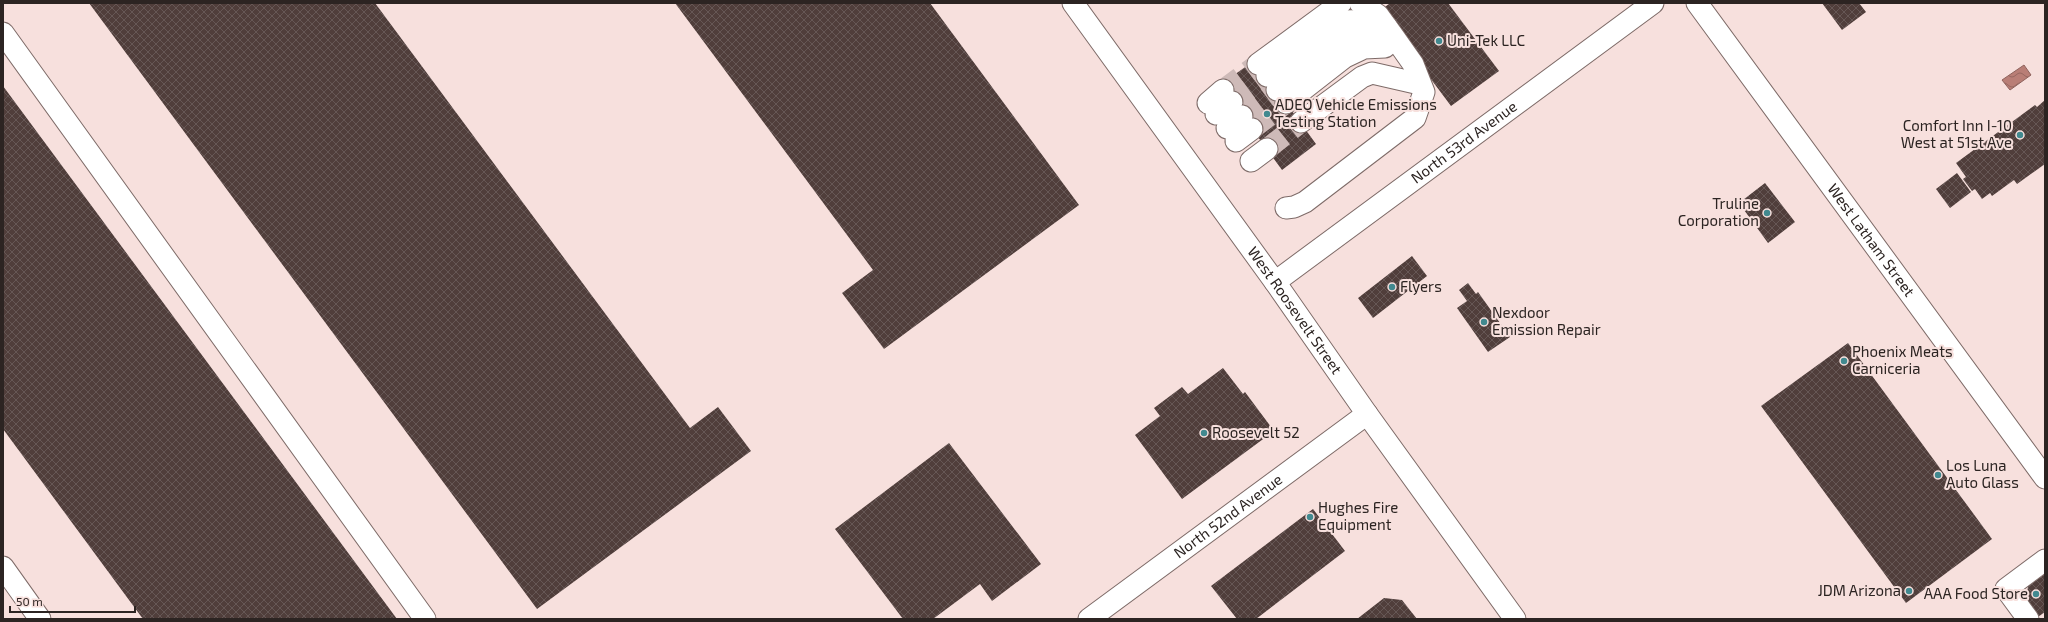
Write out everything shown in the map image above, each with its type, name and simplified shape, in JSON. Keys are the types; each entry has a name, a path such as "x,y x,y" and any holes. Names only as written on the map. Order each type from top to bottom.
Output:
{"street":[{"name":"West Roosevelt Street","path":"1073,3 1275,282 1367,414 1515,619"},
{"path":"1280,95 1341,3"},
{"path":"1286,208 1294,207 1305,202 1415,118 1424,92 1398,44 1378,15 1360,3"},
{"name":"North 53rd Avenue","path":"1275,282 1653,3"},
{"name":"West Latham Street","path":"1697,3 2045,478"},
{"path":"3,33 425,619"},
{"path":"1280,95 1340,43 1353,36 1368,35 1398,44"},
{"path":"1280,95 1362,62 1374,60 1398,44"},
{"path":"1280,95 1362,77 1372,73 1420,84"},
{"name":"North 52nd Avenue","path":"1089,619 1367,414"},
{"path":"2028,619 2006,589 2045,560"},
{"path":"3,568 40,619"}],"water":[{"path":"2024,65 2031,75 2010,90 2002,80"}],"building":[{"path":"89,3 375,3 690,428 718,407 751,451 537,609"},
{"path":"675,3 930,3 1079,205 884,349 842,293 873,270"},
{"name":"Uni-Tek LLC","path":"1390,3 1448,3 1499,71 1451,106 1380,11"},
{"path":"1822,3 1859,3 1866,12 1842,30"},
{"name":"ADEQ Vehicle Emissions Testing Station","path":"1255,60 1316,144 1282,170 1220,85"},
{"path":"3,86 397,619 143,619 3,429"},
{"name":"Comfort Inn I-10 West at 51st Ave","path":"2045,100 2045,164 2017,184 2014,180 1992,196 1990,193 1982,199 1975,189 1972,191 1963,179 1966,177 1956,163 2035,105 2037,107"},
{"path":"1957,173 1971,192 1950,208 1936,189"},
{"name":"Truline Corporation","path":"1765,183 1795,222 1768,243 1739,203"},
{"name":"Flyers","path":"1412,256 1427,276 1373,318 1358,298"},
{"name":"Nexdoor Emission Repair","path":"1468,283 1476,294 1478,292 1510,337 1488,352 1457,308 1467,301 1459,290"},
{"path":"1848,343 1992,539 1906,603 1761,406"},
{"name":"Roosevelt 52","path":"1223,368 1243,394 1245,392 1274,431 1182,499 1135,435 1160,416 1154,408 1182,387 1188,394"},
{"path":"949,443 1041,564 992,601 980,584 933,619 903,619 835,529"},
{"path":"1313,509 1345,551 1256,619 1237,619 1211,586"},
{"name":"AAA Food Store","path":"2045,574 2045,612 2038,617 2026,601 2028,586"},
{"path":"1384,598 1402,600 1417,619 1357,619"}],"tunnel":[{"path":"1223,90 1258,64"},
{"path":"1232,102 1267,76"},
{"path":"1242,116 1277,90"},
{"path":"1252,129 1286,103"},
{"path":"1267,149 1301,122"}],"place":[{"name":"Uni-Tek LLC","path":"1439,41"},
{"name":"ADEQ Vehicle Emissions Testing Station","path":"1267,114"},
{"name":"Comfort Inn I-10 West at 51st Ave","path":"2020,135"},
{"name":"Truline Corporation","path":"1767,213"},
{"name":"Flyers","path":"1392,287"},
{"name":"Nexdoor Emission Repair","path":"1484,322"},
{"name":"Phoenix Meats Carniceria","path":"1844,361"},
{"name":"Roosevelt 52","path":"1204,433"},
{"name":"Los Luna Auto Glass","path":"1938,475"},
{"name":"Hughes Fire Equipment","path":"1310,517"},
{"name":"JDM Arizona","path":"1909,591"},
{"name":"AAA Food Store","path":"2036,594"}]}
